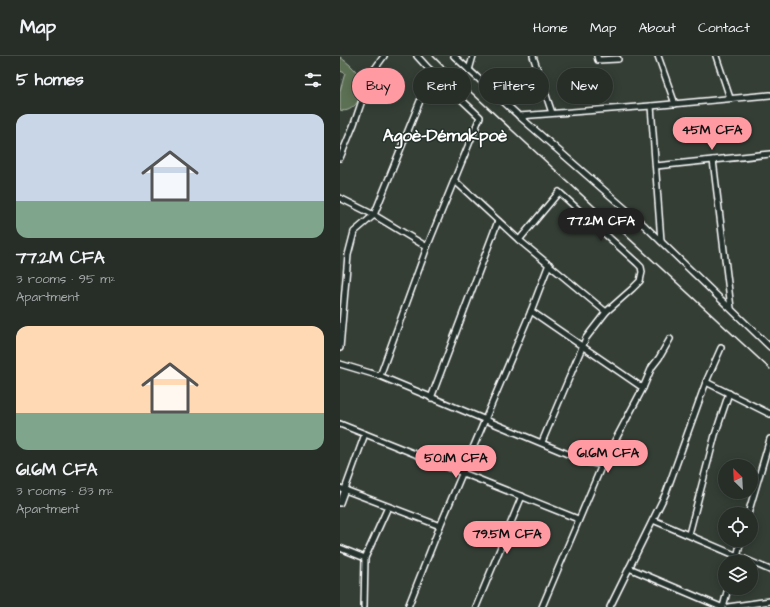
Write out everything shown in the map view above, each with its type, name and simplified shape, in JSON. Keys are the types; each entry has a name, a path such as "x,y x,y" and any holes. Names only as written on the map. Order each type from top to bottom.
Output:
{"street":[{"path":"340,158 354,124 371,74 384,56"},
{"path":"417,56 427,68"},
{"path":"454,56 467,68"},
{"path":"470,68 473,56"},
{"path":"533,56 552,113"},
{"path":"597,56 598,60 618,59"},
{"path":"658,56 675,104"},
{"path":"716,56 730,98"},
{"path":"471,72 661,241 770,347"},
{"path":"519,116 675,104 770,94"},
{"path":"340,348 343,292 348,255 354,232 374,215 419,104"},
{"path":"380,376 427,247 480,117 466,104"},
{"path":"651,106 661,241"},
{"path":"656,166 770,154"},
{"path":"713,160 730,308"},
{"path":"454,180 519,240 606,312"},
{"path":"519,240 559,192 641,267 642,272 640,281 606,312 581,346 542,442"},
{"path":"340,198 374,215 427,247"},
{"path":"431,398 498,221"},
{"path":"408,607 484,419 531,311 549,264"},
{"path":"531,311 642,388"},
{"path":"542,607 602,465 652,367 670,339"},
{"path":"610,607 674,474 706,382 721,348"},
{"path":"340,364 380,376 542,442 587,462 602,465"},
{"path":"706,382 770,414"},
{"path":"689,534 715,435 729,393"},
{"path":"340,424 578,519"},
{"path":"340,503 343,489 365,434"},
{"path":"750,507 770,440"},
{"path":"343,489 440,526"},
{"path":"476,607 522,496"},
{"path":"364,607 365,558 388,507"},
{"path":"653,520 689,534 735,555"},
{"path":"340,548 365,558"},
{"path":"758,565 770,570"},
{"path":"629,568 722,607 726,595"},
{"path":"728,607 770,601"}],"green space":[{"path":"340,57 353,68 352,104 355,104 345,111 340,110 340,91 345,73 340,71"}],"railway":[{"path":"433,56 770,369"}],"district":[{"name":"Agoè-Démakpoè","path":"445,136"}]}
